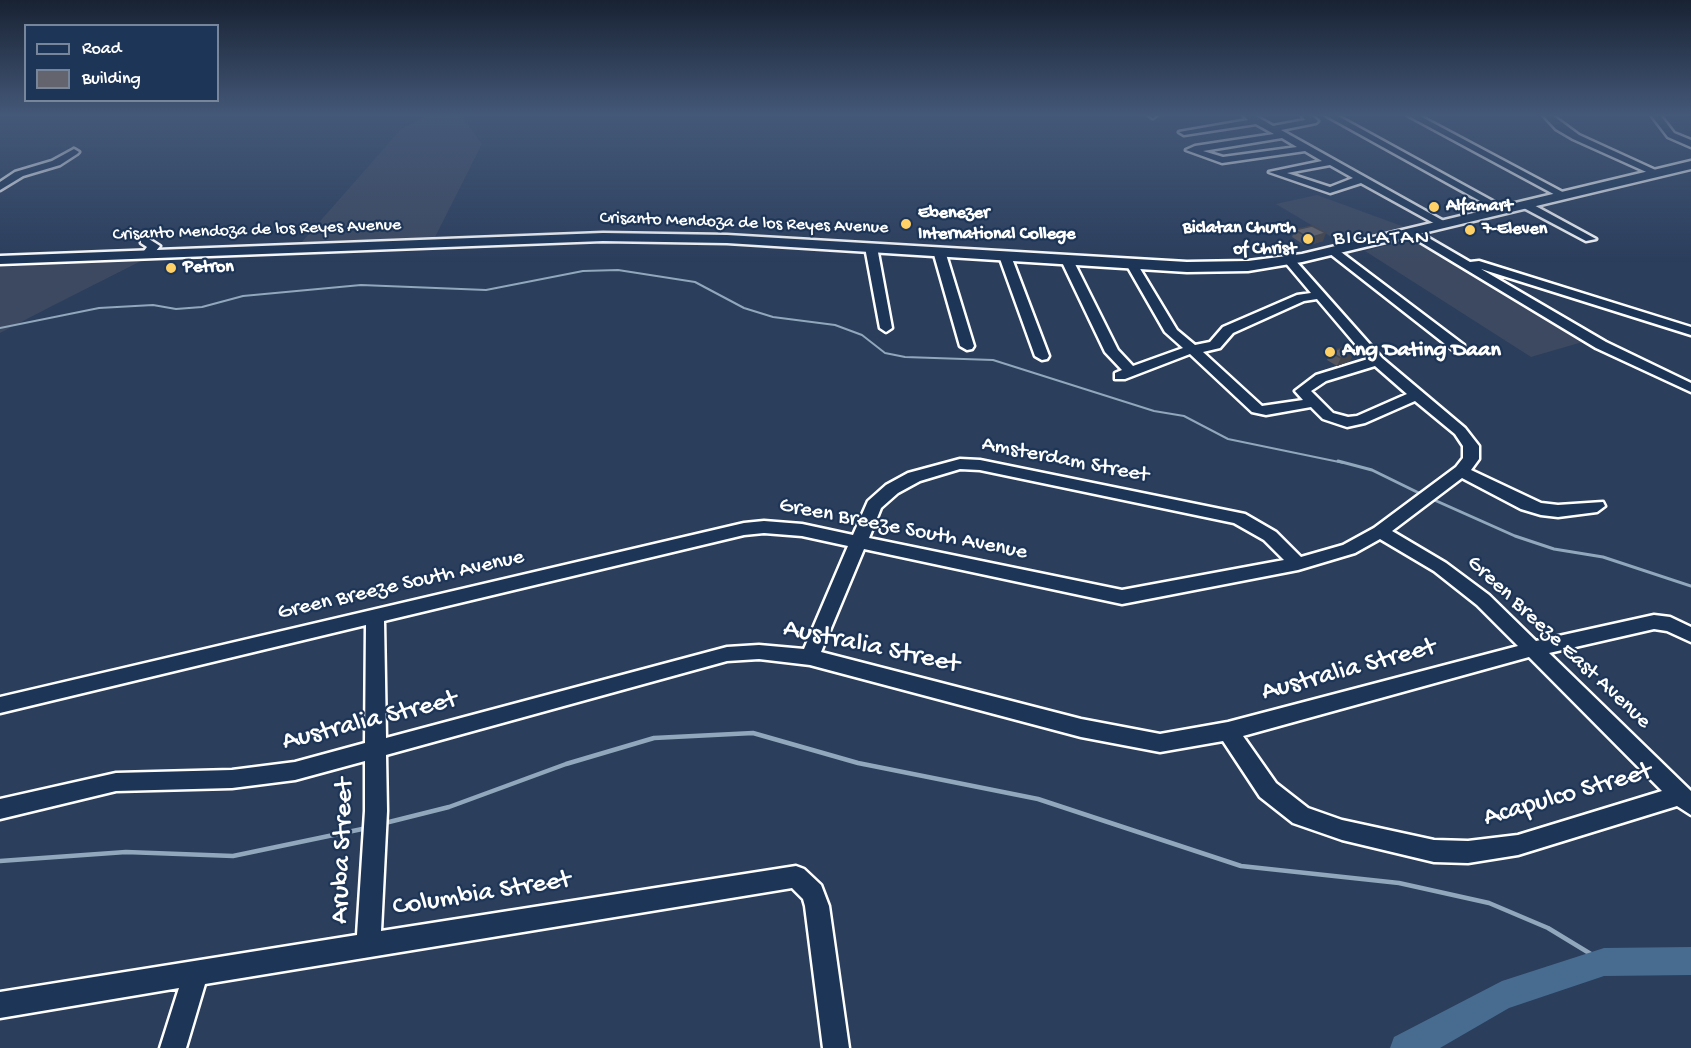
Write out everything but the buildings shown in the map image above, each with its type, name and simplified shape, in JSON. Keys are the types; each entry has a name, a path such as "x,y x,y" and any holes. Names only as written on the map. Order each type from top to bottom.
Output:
{"main road":[{"name":"Crisanto Mendoza de los Reyes Avenue","path":"0,260 146,248 603,237 727,239 1132,264 1227,267 1290,261 1691,165"}],"street":[{"path":"0,187 19,174 51,164"},
{"path":"1320,164 1274,172 1330,190 1361,179"},
{"path":"1334,164 1443,224"},
{"path":"1419,164 1504,210"},
{"path":"1504,164 1565,196"},
{"path":"1640,164 1663,172"},
{"path":"1526,205 1590,239"},
{"path":"1411,232 1601,345 1691,388"},
{"path":"872,247 886,328"},
{"path":"939,251 967,346"},
{"path":"1333,251 1459,348"},
{"path":"1005,256 1042,356"},
{"path":"1451,256 1691,331"},
{"path":"1067,260 1112,352 1126,374 1193,349 1215,345 1228,330 1301,298 1320,295"},
{"path":"1290,261 1377,361 1460,431 1471,446 1471,459 1461,471 1527,505 1541,509 1558,511 1597,506"},
{"path":"1132,264 1172,332 1246,400 1262,411 1301,406 1311,402"},
{"path":"1377,361 1321,378 1302,391 1328,417 1353,422 1416,395"},
{"name":"Amsterdam Street","path":"810,657 874,505 892,489 937,468 960,464 980,465 1239,518 1270,536 1298,564"},
{"name":"Green Breeze South Avenue","path":"0,705 744,529 782,528 1110,597 1136,596 1298,564 1349,549 1380,532 1461,471"},
{"name":"Green Breeze East Avenue","path":"1380,532 1461,581 1686,800"},
{"name":"Aruba Street","path":"368,944 376,811 375,617"},
{"name":"Australia Street","path":"0,809 116,782 267,776 376,749 727,654 759,652 810,657 1081,728 1160,743 1228,731 1533,649 1654,622 1670,624 1691,635"},
{"name":"Acapulco Street","path":"1228,731 1268,790 1301,816 1342,830 1434,851 1468,852 1518,845 1541,836 1686,800"},
{"name":"Columbia Street","path":"0,1005 784,877 796,878 813,893 817,906 836,1048"},
{"path":"173,1048 196,972"}],"shaded area":[{"path":"370,164 472,164 434,239 301,243"},
{"path":"1317,195 1410,229 1340,242 1276,204"},
{"path":"1416,238 1586,341 1531,357 1365,251"},
{"path":"147,258 54,305 0,333 0,267"}],"waterway":[{"path":"0,328 99,308 153,305 176,309 202,307 243,296 361,285 486,290 583,271 618,270 695,282 744,308 773,317 835,325 862,335 885,353 905,357 993,360 1154,411 1184,416 1228,439 1344,463"},
{"path":"1338,461 1372,470 1423,495"},
{"path":"1432,499 1515,536 1554,549 1603,557 1691,586"},
{"path":"385,823 449,807 566,764 654,738 753,733 858,763 1038,799 1241,866 1399,883 1489,903 1548,928 1604,962"},
{"path":"0,861 126,852 233,856 367,828"},
{"path":"1405,1048 1423,1041 1502,996 1604,962 1691,961"}],"place":[{"name":"Alfamart","path":"1434,207"},
{"name":"Ebenezer International College","path":"906,224"},
{"name":"7-Eleven","path":"1470,230"},
{"name":"Biclatan Church of Christ","path":"1308,239"},
{"name":"Petron","path":"171,268"},
{"name":"Ang Dating Daan","path":"1330,352"}],"district":[{"name":"BICLATAN","path":"1382,240"}]}
